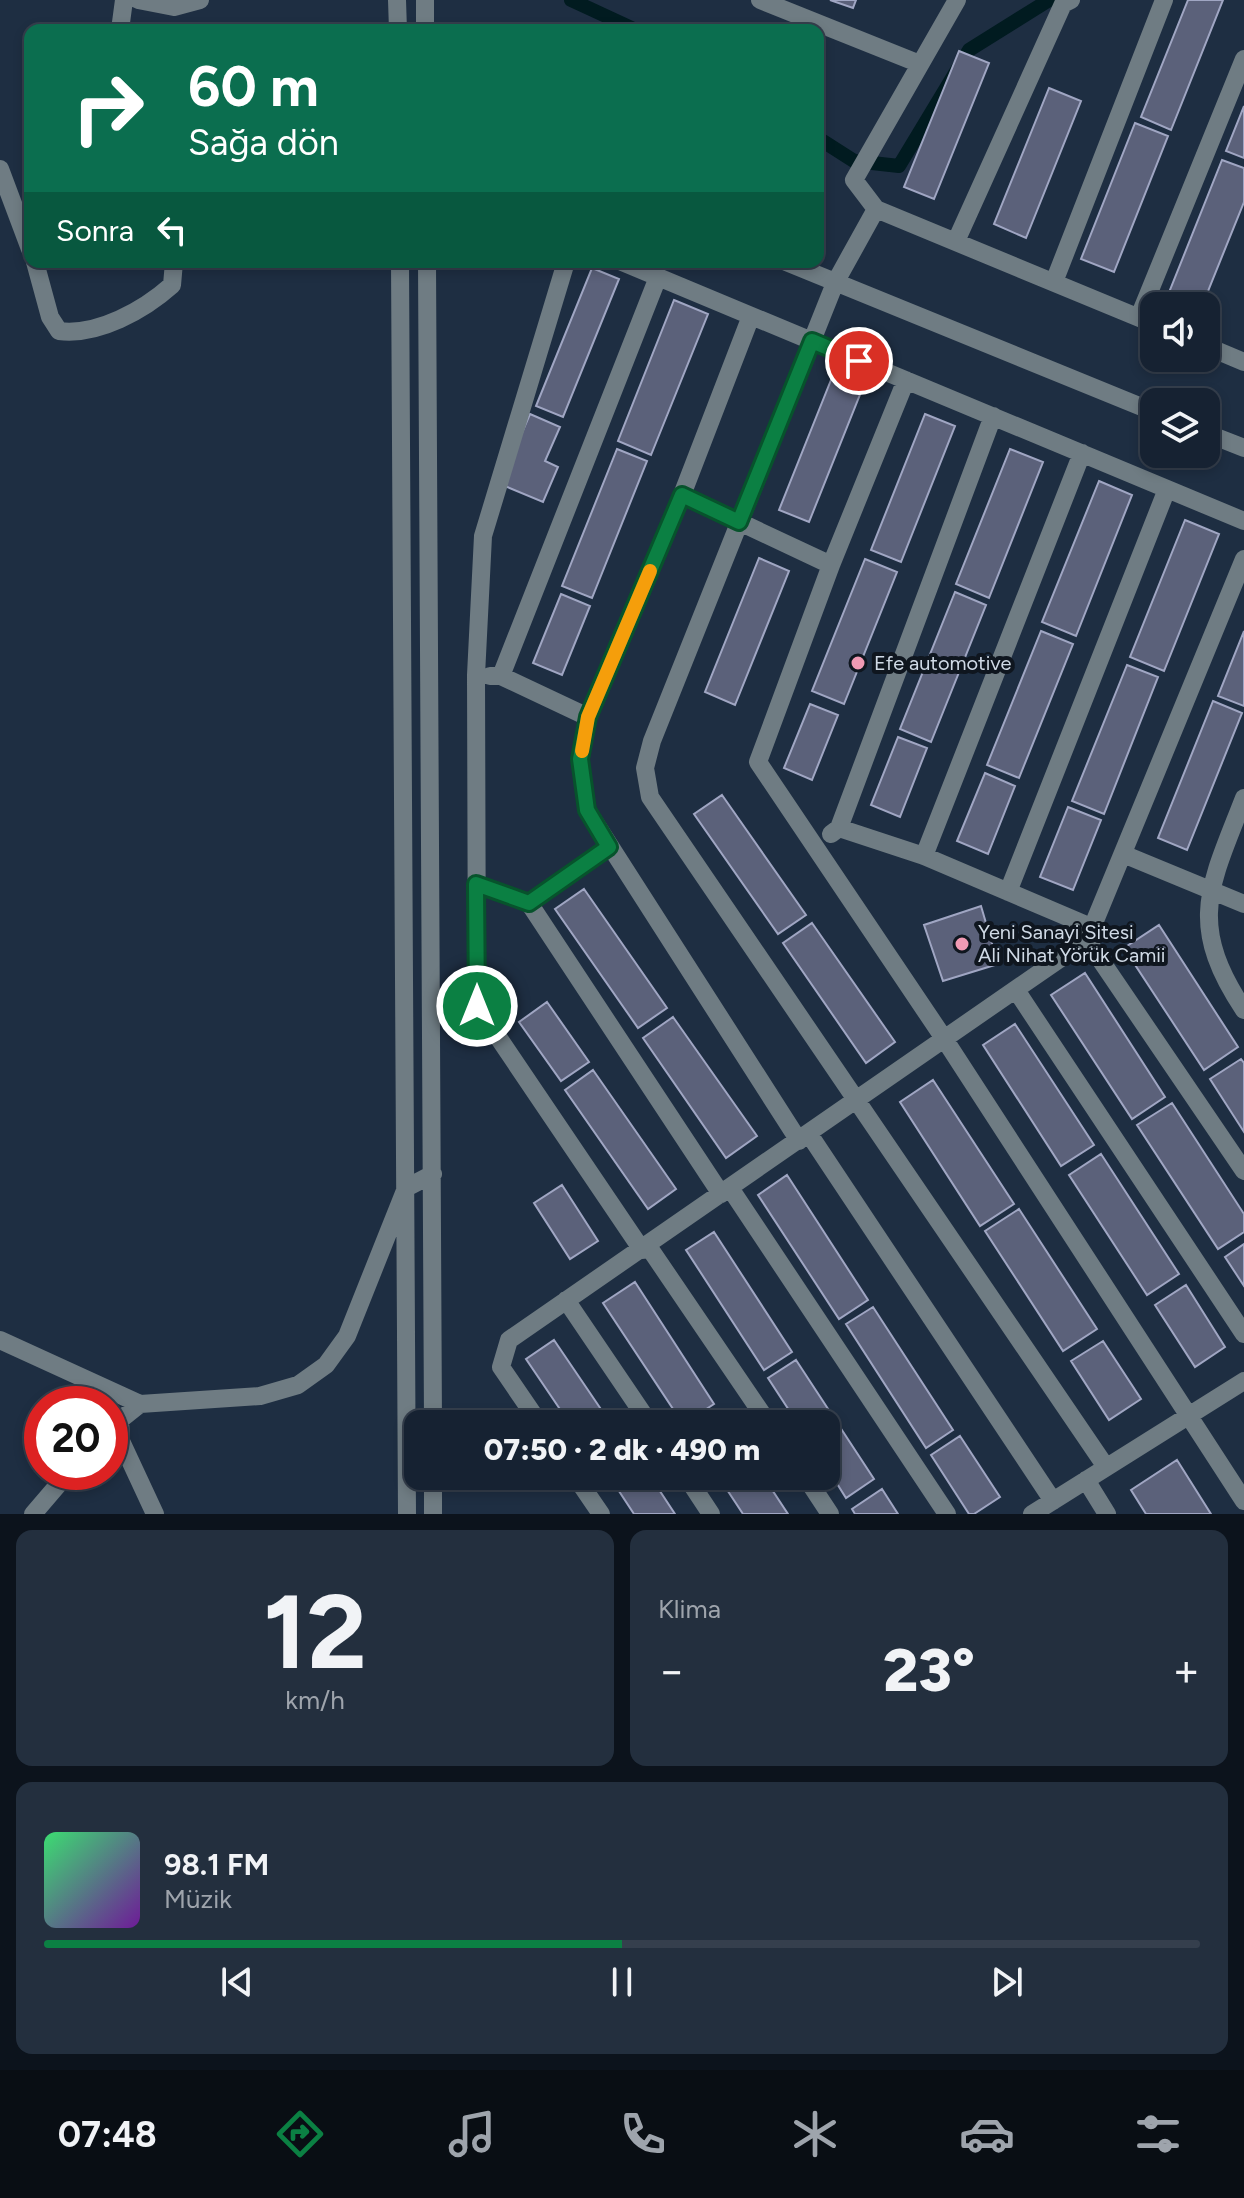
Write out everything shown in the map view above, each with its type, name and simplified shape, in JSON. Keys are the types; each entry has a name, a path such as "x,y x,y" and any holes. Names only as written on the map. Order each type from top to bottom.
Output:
{"street":[{"path":"121,24 124,0"},
{"path":"138,0 174,7 200,0"},
{"path":"397,0 398,24"},
{"path":"425,0 425,24"},
{"path":"760,0 820,24"},
{"path":"957,0 854,180 876,209 957,239 1140,318"},
{"path":"957,239 1063,4 1071,0"},
{"path":"1054,282 1164,0"},
{"path":"824,26 920,64"},
{"path":"1157,292 1244,59"},
{"path":"0,169 24,233"},
{"path":"876,209 835,283 652,741 645,768 650,797 855,1103 1106,1467"},
{"path":"37,268 50,317 59,331 72,332 98,327 153,302 172,285 173,268"},
{"path":"400,268 407,1514"},
{"path":"427,268 433,1410"},
{"path":"564,268 483,536 476,675 477,1006 759,1410"},
{"path":"636,268 1244,521"},
{"path":"800,268 1140,406"},
{"path":"501,676 658,277"},
{"path":"751,316 682,495 588,717 580,759 587,810 804,1138 1053,1501"},
{"path":"1220,352 1244,362"},
{"path":"906,380 831,565 758,762 945,1040 1244,1501"},
{"path":"816,845 839,828 993,416"},
{"path":"1220,439 1244,448"},
{"path":"924,856 1082,453"},
{"path":"1008,892 1167,489"},
{"path":"682,495 831,565"},
{"path":"530,1410 501,1367 509,1340 945,1040 1089,933 1244,559"},
{"path":"476,675 501,676 588,717"},
{"path":"1244,798 1209,889 1213,951 1228,986 1244,1010"},
{"path":"839,828 924,856 1008,892 1089,933 1244,1171"},
{"path":"529,903 609,847"},
{"path":"1123,854 1244,904"},
{"path":"476,884 529,903 947,1514"},
{"path":"1016,990 1244,1334"},
{"path":"0,1340 140,1404 260,1396 298,1385 326,1365 347,1336 406,1188 433,1174"},
{"path":"566,1300 641,1410"},
{"path":"1032,1514 1244,1381"},
{"path":"128,1414 140,1404"},
{"path":"128,1456 155,1514"},
{"path":"1086,1480 1107,1514"},
{"path":"33,1514 54,1490"},
{"path":"433,1490 433,1514"},
{"path":"585,1490 601,1514"},
{"path":"695,1490 711,1514"},
{"path":"814,1490 830,1514"}],"building":[{"path":"830,0 856,0 853,8"},
{"path":"1188,0 1223,0 1171,130 1141,117"},
{"path":"959,51 989,63 934,199 904,187"},
{"path":"1049,88 1081,101 1026,238 994,224"},
{"path":"1244,106 1244,158 1226,151"},
{"path":"1135,123 1168,136 1114,272 1081,259"},
{"path":"1222,160 1244,168 1244,202 1208,292 1169,292"},
{"path":"592,268 619,279 563,417 536,406"},
{"path":"674,300 708,314 651,455 618,441"},
{"path":"833,375 863,387 809,522 779,510"},
{"path":"530,414 560,427 545,461 558,467 543,502 500,484"},
{"path":"925,414 955,426 901,562 871,550"},
{"path":"617,449 647,461 592,598 562,586"},
{"path":"1010,449 1043,462 989,598 956,584"},
{"path":"1099,481 1132,495 1076,636 1042,622"},
{"path":"1185,520 1219,534 1164,671 1130,657"},
{"path":"759,558 789,571 735,705 705,692"},
{"path":"865,559 897,572 844,704 812,691"},
{"path":"955,592 986,605 931,742 900,729"},
{"path":"561,594 590,606 562,675 533,663"},
{"path":"1041,631 1073,644 1019,778 987,765"},
{"path":"1244,631 1244,706 1218,696"},
{"path":"1127,665 1158,677 1104,814 1072,801"},
{"path":"1213,701 1242,713 1187,850 1158,838"},
{"path":"810,704 838,715 812,780 784,768"},
{"path":"898,737 927,748 900,817 871,805"},
{"path":"985,773 1015,786 988,854 957,841"},
{"path":"722,795 806,915 778,934 694,814"},
{"path":"1068,807 1101,820 1073,890 1040,877"},
{"path":"584,889 667,1008 638,1028 555,909"},
{"name":"Yeni Sanayi Sitesi Ali Nihat Yörük Camii","path":"981,906 998,964 943,981 924,925"},
{"path":"812,923 895,1042 866,1063 783,943"},
{"path":"1159,925 1238,1047 1204,1070 1124,948"},
{"path":"1085,973 1165,1097 1132,1119 1051,995"},
{"path":"547,1002 589,1062 561,1081 519,1022"},
{"path":"673,1017 757,1136 726,1158 643,1038"},
{"path":"1015,1024 1094,1145 1061,1166 983,1045"},
{"path":"1241,1059 1244,1063 1244,1132 1210,1079"},
{"path":"593,1070 676,1189 648,1209 565,1090"},
{"path":"933,1080 1014,1204 980,1226 900,1102"},
{"path":"1172,1103 1244,1214 1244,1232 1218,1249 1137,1125"},
{"path":"1101,1154 1179,1274 1147,1295 1069,1175"},
{"path":"787,1175 868,1300 839,1319 758,1195"},
{"path":"562,1185 598,1241 570,1259 534,1203"},
{"path":"1019,1209 1097,1329 1063,1351 985,1231"},
{"path":"714,1232 792,1352 764,1370 686,1250"},
{"path":"1244,1244 1244,1286 1225,1257"},
{"path":"635,1282 714,1404 705,1410 674,1410 603,1303"},
{"path":"1186,1285 1225,1347 1195,1367 1155,1305"},
{"path":"873,1307 953,1430 926,1448 846,1324"},
{"path":"554,1340 602,1410 561,1410 526,1359"},
{"path":"1103,1341 1141,1399 1109,1420 1071,1361"},
{"path":"796,1360 829,1410 789,1410 768,1378"},
{"path":"840,1427 874,1479 846,1498 840,1488"},
{"path":"960,1436 1000,1497 974,1514 969,1514 931,1455"},
{"path":"1177,1460 1211,1514 1146,1514 1131,1490"},
{"path":"882,1489 898,1514 855,1514 852,1509"},
{"path":"618,1490 659,1490 675,1514 634,1514"},
{"path":"727,1490 772,1490 788,1514 743,1514"}],"waterway":[{"path":"571,0 623,24"},
{"path":"824,142 854,161 899,166 969,50 1049,0"}],"slow traffic":[{"path":"582,751 588,717 650,571"}],"place":[{"name":"Efe automotive","path":"858,663"},
{"name":"Yeni Sanayi Sitesi Ali Nihat Yörük Camii","path":"962,944"}],"route":[{"path":"477,1006 476,884 529,903 609,847 587,810 580,759 588,717 682,495 739,522 812,341 859,361"}]}
